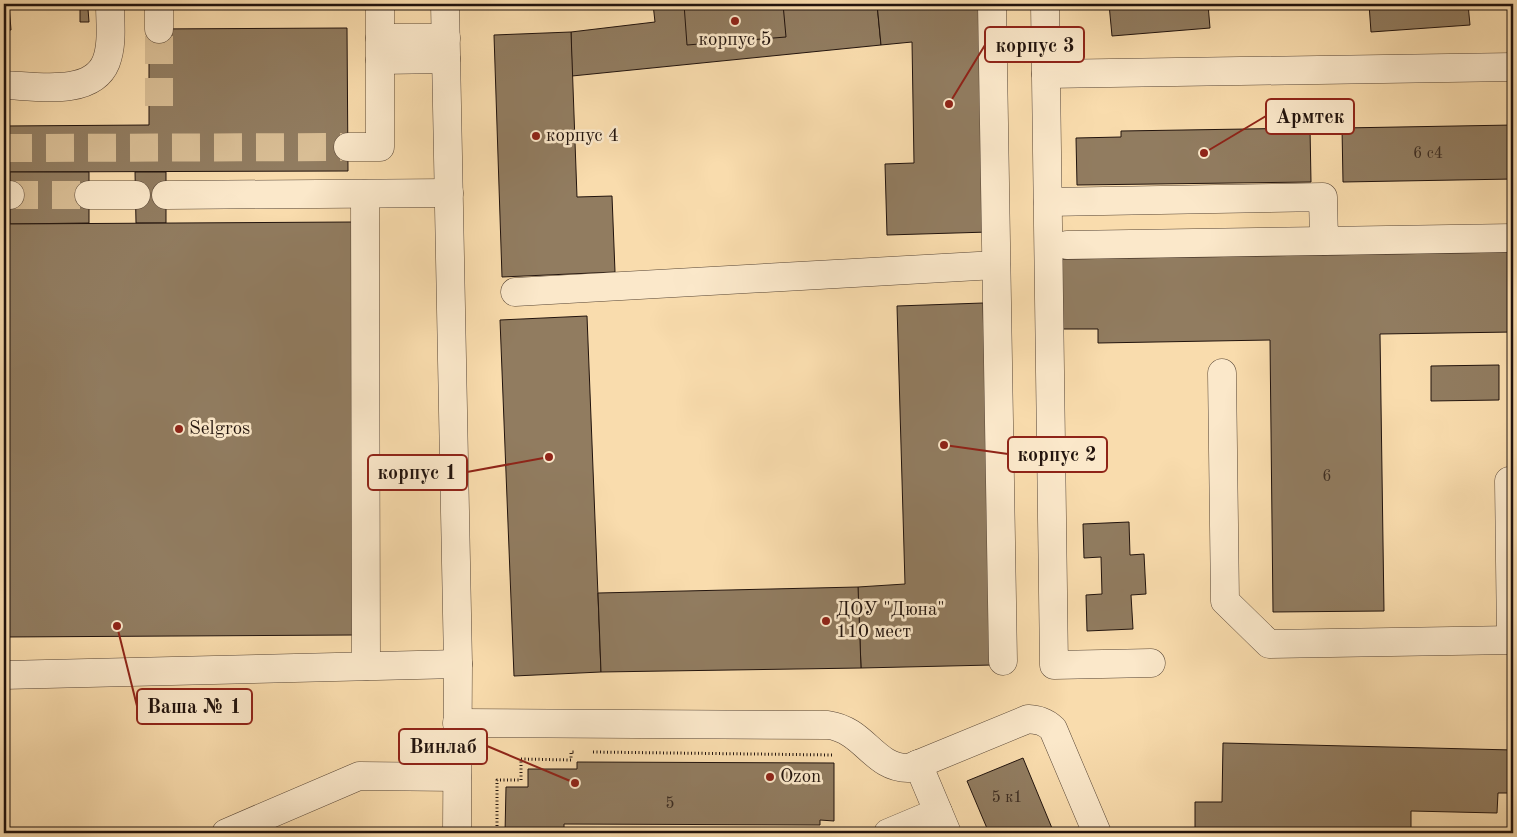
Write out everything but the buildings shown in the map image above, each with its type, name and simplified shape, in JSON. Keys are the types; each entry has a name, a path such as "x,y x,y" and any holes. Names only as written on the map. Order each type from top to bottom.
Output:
{"street":[{"path":"4,85 74,86 86,83 99,75 107,60 110,4"},
{"path":"348,147 380,147 380,4"},
{"path":"446,4 458,664 457,833"},
{"path":"992,4 1002,661"},
{"path":"1045,4 1054,665 1151,663"},
{"path":"380,49 446,48"},
{"path":"1046,74 1513,67"},
{"path":"166,195 449,193"},
{"path":"364,194 366,666"},
{"path":"89,195 136,195"},
{"path":"1048,202 1323,197 1324,241"},
{"path":"1067,245 1513,238"},
{"path":"515,292 996,265"},
{"path":"1222,373 1225,601 1269,644 1512,640 1509,481"},
{"path":"4,675 458,664"},
{"path":"457,723 828,725 842,727 854,734 886,763 896,768 909,768 1028,719 1047,723 1053,729 1097,833"},
{"path":"888,833 942,823 918,764"},
{"path":"226,833 359,776 457,777"}],"path":[{"path":"497,833 497,780 521,780 521,759 571,760 571,752 581,752"},
{"path":"591,752 841,755"}],"tunnel":[{"path":"159,29 159,106"},
{"path":"4,148 348,147"},
{"path":"10,195 89,195"}],"place":[{"name":"корпус 5","path":"735,21"},
{"name":"корпус 3","path":"949,104"},
{"name":"корпус 4","path":"536,136"},
{"name":"Армтек","path":"1204,153"},
{"name":"Selgros","path":"179,429"},
{"name":"корпус 2","path":"944,445"},
{"name":"корпус 1","path":"549,457"},
{"name":"ДОУ \"Дюна\" 110 мест","path":"826,621"},
{"name":"Ваша № 1","path":"117,626"},
{"name":"Ozon","path":"770,777"},
{"name":"Винлаб","path":"575,783"}]}
